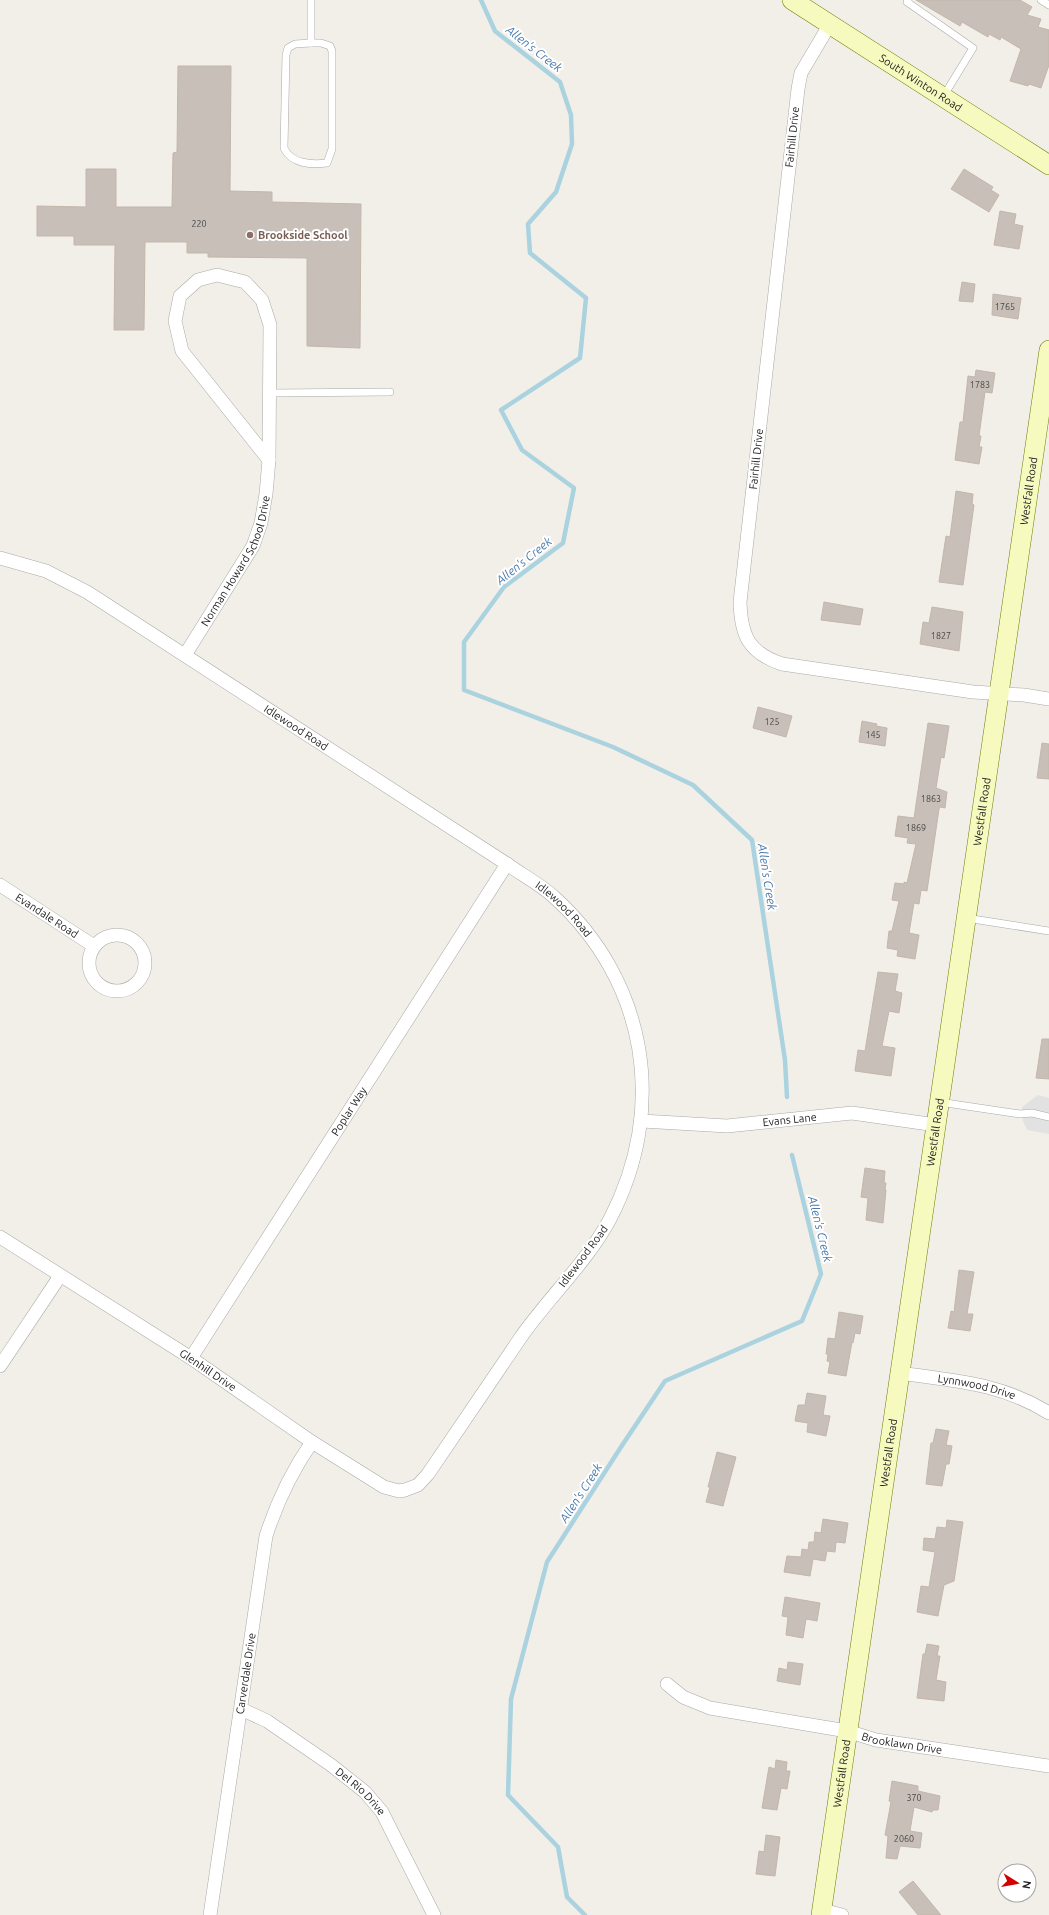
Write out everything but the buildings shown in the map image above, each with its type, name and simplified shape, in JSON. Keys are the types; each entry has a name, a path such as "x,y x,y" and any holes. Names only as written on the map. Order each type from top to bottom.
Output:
{"street":[{"name":"South Winton Road","path":"792,0 1049,165"},
{"name":"Fairhill Drive","path":"830,24 801,73 798,89 740,602 745,633 753,648 769,660 782,664 973,692 1049,699"},
{"name":"Norman Howard School Drive","path":"185,655 253,546 261,523 266,494 269,460 270,325 262,300 245,282 217,275 198,280 180,296 175,321 182,351 269,460"},
{"name":"Westfall Road","path":"822,1912 847,1731 1049,350"},
{"name":"Idlewood Road","path":"0,558 46,571 87,592 507,864 554,896 586,931 617,977 635,1024 642,1064 642,1121 630,1171 610,1219 578,1265 536,1315 428,1474 418,1485"},
{"name":"Poplar Way","path":"191,1358 507,864"},
{"name":"Evandale Road","path":"0,885 94,946"},
{"path":"117,934 134,940 140,947 145,964 138,981 131,988 122,991 112,991 99,985 90,974 88,964 89,954 94,946 104,937 117,934"},
{"name":"Evans Lane","path":"642,1121 727,1126 852,1113 936,1126"},
{"name":"Glenhill Drive","path":"0,1237 191,1358 312,1442 384,1487 399,1491 418,1485"},
{"path":"0,1366 60,1276"},
{"name":"Lynnwood Drive","path":"900,1373 988,1386 1015,1394 1049,1414"},
{"name":"Carverdale Drive","path":"210,1915 242,1710 266,1536 276,1505 286,1485 312,1442"},
{"name":"Brooklawn Drive","path":"667,1684 684,1697 710,1708 847,1731 876,1740 1049,1766"},
{"name":"Del Rio Drive","path":"242,1710 267,1720 331,1765 369,1797 382,1812 434,1915"},
{"path":"822,1912 842,1915"}],"lane":[{"path":"311,0 311,43"},
{"path":"908,0 907,2 973,48 943,97"},
{"path":"1041,0 1049,5"},
{"path":"311,43 321,43 330,46 332,51 332,149 328,163 319,164 295,160 287,155 284,148 286,55 288,48 295,44 311,43"},
{"path":"270,393 390,392"},
{"path":"966,918 1049,931"},
{"path":"939,1102 1020,1114 1032,1113 1049,1117"}],"shaded area":[{"path":"1038,1095 1049,1098 1049,1134 1027,1130 1023,1121 1022,1107"}],"waterway":[{"name":"Allen's Creek","path":"481,0 495,31 560,82 571,115 572,144 556,192 528,224 530,253 586,298 580,358 501,410 522,450 574,488 563,543 504,587 464,642 464,690 613,747 693,785 752,840 785,1060 787,1097"},
{"name":"Allen's Creek","path":"585,1915 567,1897 558,1847 508,1795 511,1699 547,1562 665,1381 802,1321 821,1274 792,1155"}],"place":[{"name":"Brookside School","path":"250,235"}]}
